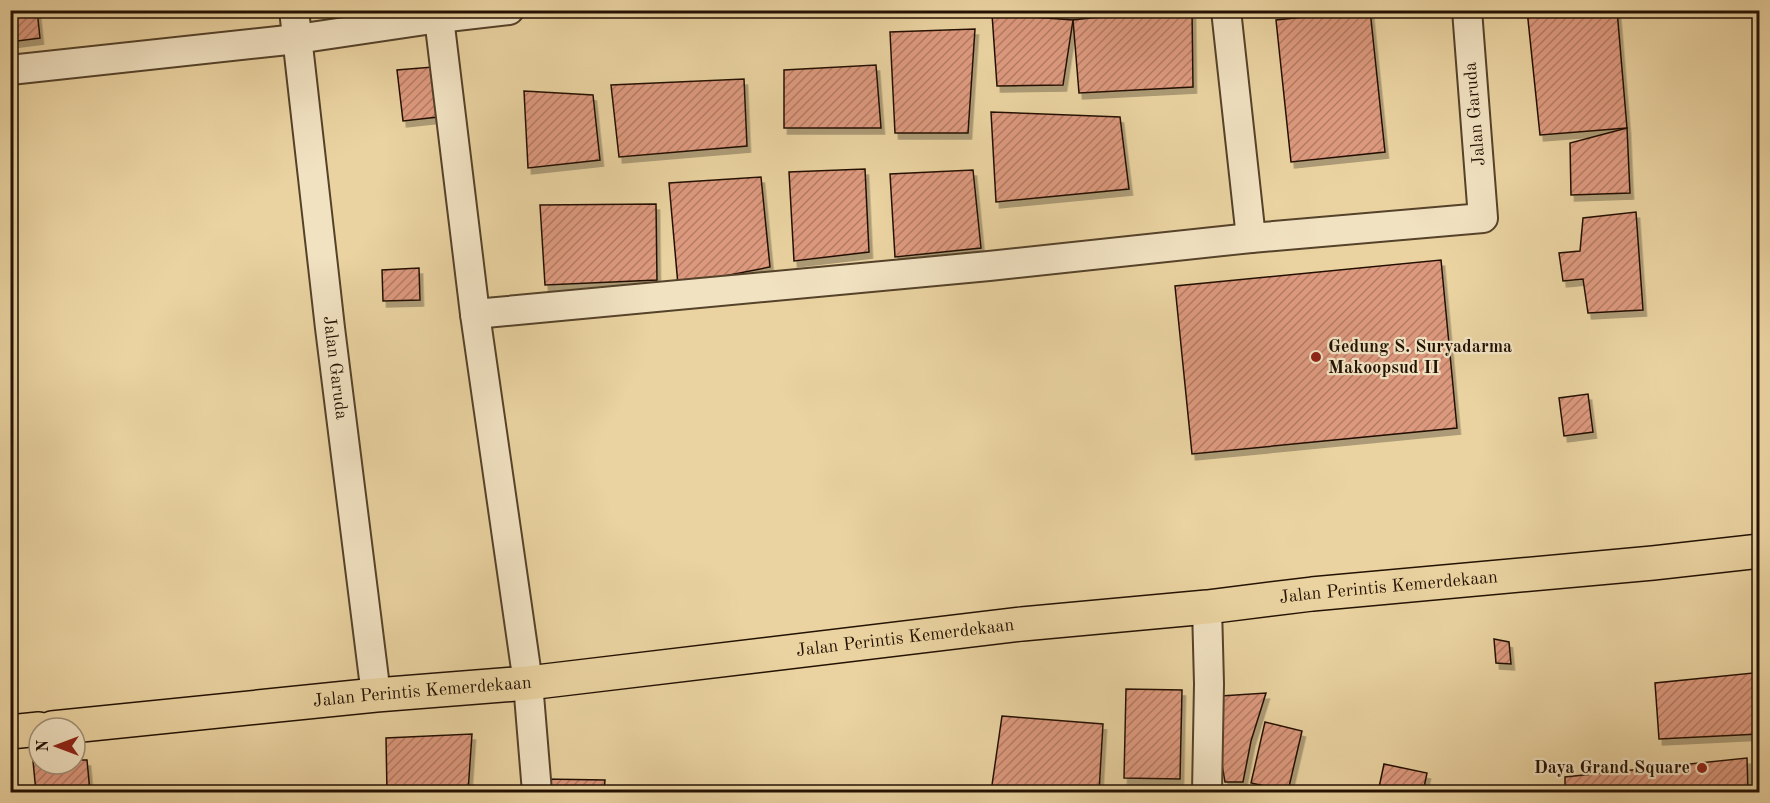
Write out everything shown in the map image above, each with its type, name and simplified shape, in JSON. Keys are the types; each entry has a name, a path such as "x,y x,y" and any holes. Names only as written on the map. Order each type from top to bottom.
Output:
{"highway":[{"name":"Jalan Perintis Kemerdekaan","path":"87,724 376,695 528,683 987,628 1760,551"},
{"path":"10,732 27,730"}],"street":[{"name":"Jalan Garuda","path":"294,10 376,695"},
{"path":"10,70 297,39 509,10"},
{"path":"476,314 989,266 1251,238 1226,10"},
{"name":"Jalan Garuda","path":"1251,238 1483,218 1467,10"},
{"path":"439,18 476,314 528,683 537,792"},
{"path":"1207,607 1209,684 1207,792"}],"building":[{"path":"10,10 37,10 40,38 10,42"},
{"path":"1161,10 1192,10 1193,87 1079,93 1073,20"},
{"path":"1370,10 1385,152 1291,162 1276,20"},
{"path":"1527,10 1617,10 1627,128 1540,135"},
{"path":"992,14 1073,20 1063,85 997,86"},
{"path":"975,29 968,133 895,133 890,32"},
{"path":"876,65 881,128 784,128 784,70"},
{"path":"433,67 438,117 403,121 397,70"},
{"path":"744,79 747,146 619,157 611,85"},
{"path":"524,91 593,95 600,160 528,168"},
{"path":"991,112 1120,117 1129,189 996,202"},
{"path":"1627,128 1630,193 1571,195 1570,143"},
{"path":"865,169 869,252 794,261 789,172"},
{"path":"973,170 981,248 895,257 890,174"},
{"path":"761,177 770,267 678,285 669,183"},
{"path":"656,204 657,280 545,285 540,205"},
{"path":"1636,212 1643,310 1588,313 1583,279 1563,281 1559,253 1580,251 1583,218"},
{"name":"Gedung S. Suryadarma Makoopsud II","path":"1441,260 1457,428 1192,454 1175,286"},
{"path":"419,268 420,300 383,301 382,270"},
{"path":"1588,394 1593,432 1564,436 1559,398"},
{"path":"1494,639 1509,642 1511,664 1496,663"},
{"path":"1753,673 1759,734 1659,739 1655,683"},
{"path":"1126,689 1182,690 1180,779 1124,778"},
{"path":"1266,693 1251,741 1243,782 1225,782 1216,730 1221,696"},
{"path":"1002,716 1103,724 1099,792 991,792"},
{"path":"1265,722 1302,731 1288,791 1251,783"},
{"path":"472,734 468,792 387,792 386,738"},
{"name":"Daya Grand Square","path":"1747,758 1748,792 1565,792 1565,777"},
{"path":"87,760 90,792 36,792 34,776 87,776"},
{"path":"1384,764 1427,773 1423,792 1378,792"},
{"path":"543,779 605,780 604,792 543,792"},
{"path":"781,787 864,792 780,792"},
{"path":"1239,787 1259,789 1258,792 1238,792"}],"place":[{"name":"Gedung S. Suryadarma Makoopsud II","path":"1316,357"},
{"name":"Daya Grand Square","path":"1702,768"}]}
